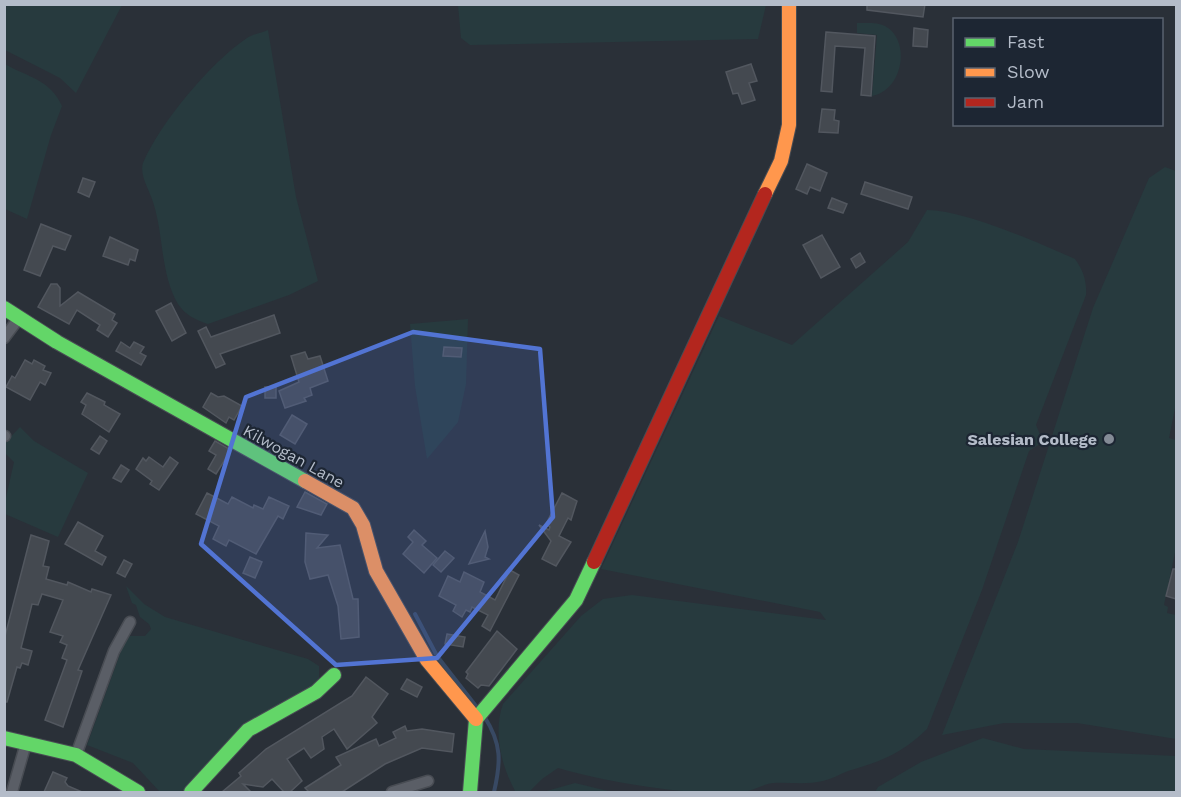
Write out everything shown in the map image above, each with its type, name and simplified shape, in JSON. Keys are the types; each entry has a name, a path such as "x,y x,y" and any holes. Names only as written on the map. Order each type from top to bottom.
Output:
{"street":[{"path":"470,792 480,713 576,600 781,161 789,125 789,4"},
{"name":"Kilwogan Lane","path":"4,308 353,508 363,525 376,571 427,660 480,713"},
{"path":"4,338 19,318"},
{"path":"76,754 114,651 130,622"},
{"path":"191,792 246,732 270,715 319,691 334,675"},
{"path":"4,738 76,754 138,792"},
{"path":"12,792 27,743"},
{"path":"392,792 428,780"}],"highlighted area":[{"path":"413,332 540,349 553,517 437,658 336,665 201,544 246,397"}],"green space":[{"path":"458,4 766,5 758,39 470,45 461,38"},
{"path":"4,5 122,5 76,93 60,78 5,50"},
{"path":"857,23 875,23 885,26 893,33 901,53 897,75 891,84 883,92 872,96 877,35 857,33"},
{"path":"268,30 296,197 318,281 289,295 208,324 184,311 172,292 153,202 142,173 143,163 174,112 218,62 247,38"},
{"path":"5,64 44,84 57,97 62,106 51,135 27,219 5,209"},
{"name":"Salesian College","path":"1165,167 1176,171 1176,403 1169,438 1176,440 1176,548 1164,605 1168,607 1167,613 1176,615 1176,739 1077,723 1004,723 942,735 1018,542 1093,308 1149,178"},
{"path":"927,210 943,211 981,221 1075,259 1084,276 1086,295 1036,425 1043,442 1029,451 982,590 927,729 890,756 817,782 773,783 743,792 700,792 625,783 558,768 529,792 515,791 500,748 499,726 503,704 581,616 603,599 632,595 826,620 820,612 601,569 719,316 792,345 908,242"},
{"path":"468,319 466,384 458,422 427,459 415,386 410,324"},
{"path":"20,427 34,441 88,473 58,537 5,514 5,502 14,462 5,453 4,444"},
{"path":"126,586 144,604 165,617 308,659 319,666 319,682 202,774 184,792 160,792 133,763 87,745 125,640 130,636 145,636 151,629 149,624 140,617"},
{"path":"983,738 1024,749 1176,756 1176,792 875,792 878,787 921,762"},
{"path":"575,783 612,792 543,792"}],"building":[{"path":"867,4 925,4 923,17 867,10"},
{"path":"914,28 928,30 927,47 913,46"},
{"path":"826,32 875,36 871,96 861,95 865,48 835,46 832,92 821,91"},
{"path":"751,64 757,81 749,83 755,100 742,104 738,93 733,94 726,72"},
{"path":"822,109 835,110 834,120 839,121 838,133 819,132"},
{"path":"807,164 827,173 820,191 810,187 807,194 796,189"},
{"path":"83,178 95,182 89,197 78,192"},
{"path":"865,182 912,197 908,209 861,194"},
{"path":"832,198 847,204 843,213 828,208"},
{"path":"41,224 71,236 65,250 53,246 40,276 24,270"},
{"path":"822,235 840,267 821,278 803,245"},
{"path":"110,237 138,250 135,261 130,259 128,265 103,256"},
{"path":"860,253 865,262 856,268 851,259"},
{"path":"51,284 57,284 60,288 60,306 78,292 115,314 112,320 117,323 108,337 97,330 100,325 77,310 69,324 38,307"},
{"path":"171,303 186,333 172,341 156,311"},
{"path":"274,315 280,333 220,354 225,364 216,368 198,331 206,327 211,337"},
{"path":"121,342 130,348 134,342 144,347 140,353 146,356 141,365 116,351"},
{"path":"444,347 462,348 461,357 443,356"},
{"path":"305,352 308,359 320,356 328,381 310,388 312,395 304,398 306,401 285,408 279,391 299,382 291,356"},
{"path":"25,360 32,364 34,360 45,366 43,370 51,373 45,385 40,382 30,400 6,387 12,376 15,378"},
{"path":"265,387 276,387 276,398 265,398"},
{"path":"87,393 105,402 104,405 120,414 109,432 82,414 86,405 81,402"},
{"path":"211,393 218,397 224,396 242,406 234,420 229,417 226,423 203,407"},
{"path":"292,415 307,424 295,444 280,435"},
{"path":"100,436 107,441 99,454 91,449"},
{"path":"215,441 231,450 216,474 208,469 216,455 209,451"},
{"path":"149,457 163,467 170,457 178,463 159,490 150,484 152,481 136,469 143,458 146,461"},
{"path":"121,465 129,470 121,482 113,478"},
{"path":"305,492 327,504 321,515 297,507"},
{"path":"207,493 228,504 232,497 253,508 254,505 263,509 269,497 289,506 283,519 278,516 256,554 229,540 226,546 213,539 219,526 196,514"},
{"path":"562,493 577,501 571,520 568,518 559,536 571,542 556,566 542,559 551,541 539,525 549,530 550,527 546,524"},
{"path":"78,522 103,536 95,551 106,557 102,565 65,544"},
{"path":"414,530 426,541 422,545 437,558 424,573 403,554 413,542 408,537"},
{"path":"485,531 488,547 485,557 489,559 469,564"},
{"path":"306,533 328,535 317,548 340,545 353,599 358,599 359,637 341,639 338,606 328,575 310,579 305,562"},
{"path":"31,535 49,541 43,566 49,567 46,579 67,585 68,582 91,592 92,589 111,595 78,670 82,671 63,727 45,720 67,660 62,658 67,645 60,642 63,636 50,632 63,600 42,594 38,605 32,604 21,648 32,651 28,665 22,663 20,668 17,667 7,702 4,702 4,640"},
{"path":"445,551 454,558 441,572 433,565"},
{"path":"250,557 262,562 255,578 243,573"},
{"path":"124,560 132,564 125,577 117,573"},
{"path":"1173,569 1176,569 1176,599 1166,596"},
{"path":"510,570 519,575 490,631 482,626 488,615 472,607 470,612 466,610 462,617 453,611 456,605 439,596 448,576 460,582 464,572 484,582 480,592 495,600"},
{"path":"497,631 517,649 489,686 481,685 478,688 466,678 468,674 466,672"},
{"path":"447,634 465,637 463,647 445,644"},
{"path":"366,677 388,694 372,717 377,723 347,749 334,729 322,737 324,749 311,758 304,748 287,759 302,781 290,792 284,792 272,779 263,787 243,784 251,792 222,792 241,776 239,773 266,749 352,696"},
{"path":"407,679 422,687 417,697 401,689"},
{"path":"405,726 407,731 422,729 454,734 452,752 422,748 385,764 342,792 309,792 305,788 341,765 336,757 376,739 379,746 396,738 393,732"},
{"path":"53,772 67,778 65,782 68,786 82,792 44,792"}],"waterway":[{"path":"415,614 437,656 479,710"},
{"path":"484,716 497,744 499,762 494,792"}],"traffic: fast":[{"path":"4,308 57,342 305,481"},
{"path":"470,792 476,719 576,600 594,562"},
{"path":"191,792 248,730 316,692 334,675"},
{"path":"4,738 76,755 138,792"}],"traffic: slow":[{"path":"765,194 781,161 789,125 789,4"},
{"path":"305,481 353,508 363,525 376,571 427,660 476,719"}],"traffic: jam":[{"path":"594,562 765,194"}],"place":[{"name":"Salesian College","path":"1109,439"}]}
